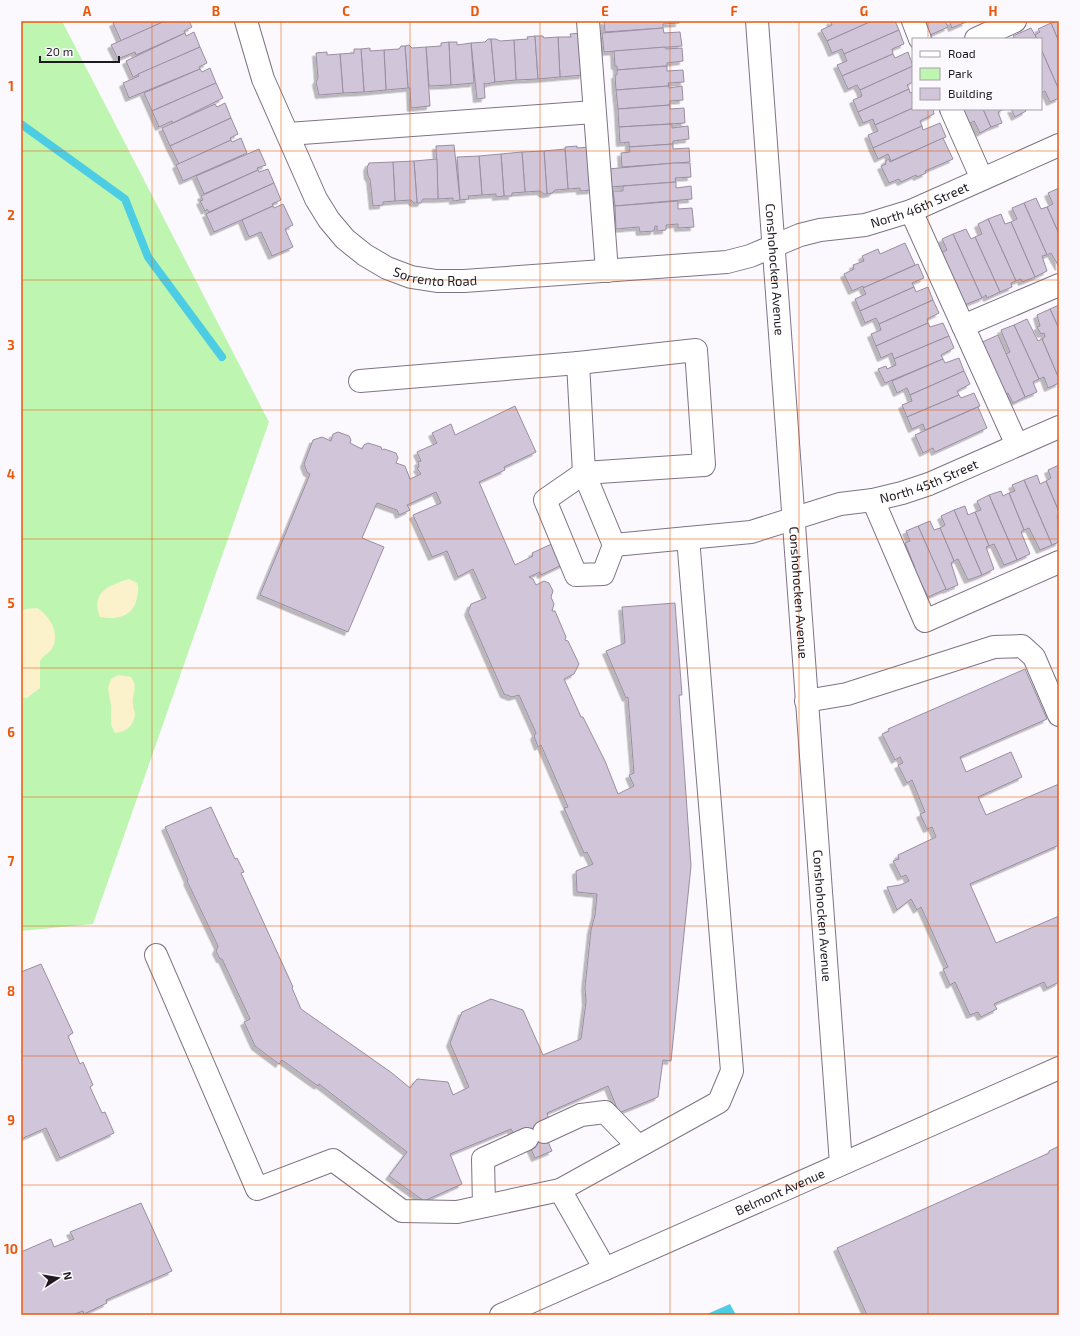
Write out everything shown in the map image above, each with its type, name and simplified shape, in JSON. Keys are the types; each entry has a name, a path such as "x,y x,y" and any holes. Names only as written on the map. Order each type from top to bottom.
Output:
{"main road":[{"name":"Sorrento Road","path":"246,21 263,79 316,199 329,220 345,239 365,255 387,268 411,277 437,281 727,262 750,256 774,247"},
{"path":"588,21 607,271"},
{"name":"Conshohocken Avenue","path":"757,21 841,1164"},
{"path":"913,21 920,38"},
{"path":"978,38 1015,21"},
{"path":"951,110 982,179"},
{"path":"288,134 594,112"},
{"name":"North 46th Street","path":"774,247 814,232 865,225 911,211 1059,145"},
{"path":"911,211 1017,445"},
{"path":"964,326 1059,285"},
{"path":"360,381 578,363 696,350 704,465 584,473 545,500 576,575 603,574 614,545 584,473 578,363"},
{"name":"North 45th Street","path":"614,545 751,532 840,504 873,500 929,484 1059,427"},
{"path":"873,500 925,621 1059,562"},
{"path":"156,955 257,1189 333,1160 402,1211 457,1212 560,1190 719,1102 732,1071 688,538"},
{"path":"806,701 848,694 994,647 1022,646 1034,657 1059,715"},
{"name":"Belmont Avenue","path":"501,1315 1059,1068"},
{"path":"484,1206 483,1159 581,1115 605,1112 638,1146"},
{"path":"560,1190 605,1269"}],"green space":[{"path":"21,21 62,21 269,422 93,924 21,931"}],"sand":[{"path":"129,579 137,583 138,587 137,598 132,609 123,616 112,618 100,617 98,601 100,596 109,587"},
{"path":"37,608 46,615 52,624 55,641 52,649 40,661 40,688 27,698 21,697 21,612 26,609"},
{"path":"118,675 131,677 135,684 133,705 135,717 129,727 123,731 115,733 111,725 111,706 108,688 111,679"}],"water":[{"path":"730,1304 736,1315 705,1315"}],"building":[{"path":"117,21 165,21 121,41 113,23"},
{"path":"165,21 189,21 192,27 184,31 185,33 136,55 135,52 118,59 111,45"},
{"path":"604,21 679,21 679,23 663,24 663,28 605,32"},
{"path":"830,21 872,21 827,41 821,30 832,25"},
{"path":"872,21 895,21 899,30 844,54 842,49 832,53 827,41"},
{"path":"920,21 945,21 948,27 928,36"},
{"path":"949,21 965,21 966,22 952,28"},
{"path":"1059,21 1059,42 1051,23"},
{"path":"1051,23 1059,42 1059,90 1042,51 1042,38 1036,38 1035,35 1040,32 1038,29"},
{"path":"663,28 664,33 680,32 682,46 604,52 602,33"},
{"path":"1031,28 1036,38 1014,38 1013,36"},
{"path":"899,30 904,44 892,49 893,54 842,76 837,65 847,61 844,54"},
{"path":"194,32 200,47 133,77 126,61 185,33 186,36"},
{"path":"581,33 583,75 560,77 558,37 571,37 570,34"},
{"path":"535,36 538,79 516,80 514,40 528,39 527,37"},
{"path":"535,36 543,36 544,38 558,37 560,77 538,79"},
{"path":"488,39 491,39 495,82 484,83 485,98 477,99 471,43 485,42"},
{"path":"491,39 500,41 514,40 516,80 495,82"},
{"path":"449,42 451,85 429,86 426,47 441,46 441,43"},
{"path":"449,42 457,42 457,45 471,43 474,83 451,85"},
{"path":"409,45 412,48 426,47 430,106 411,108 405,46"},
{"path":"401,46 405,46 408,88 386,90 384,50 399,49"},
{"path":"200,47 207,63 199,67 200,69 129,98 123,83 139,76 138,74"},
{"path":"665,47 666,49 682,48 683,61 667,63 667,66 617,70 617,66 615,66 614,51"},
{"path":"370,48 370,51 384,50 386,90 364,92 361,49"},
{"path":"354,49 361,49 364,92 343,93 340,54 354,53"},
{"path":"1042,51 1059,90 1059,98 1050,102 1045,91 1042,92"},
{"path":"327,52 327,55 340,54 343,93 319,95 316,82 318,78 316,53"},
{"path":"908,52 912,66 860,90 857,85 848,89 842,76 893,54 895,58"},
{"path":"667,66 667,71 683,70 684,82 668,83 669,86 616,90 615,75 617,75 617,70"},
{"path":"912,66 912,82 907,85 909,89 858,112 853,100 862,96 860,90"},
{"path":"210,68 216,83 152,111 144,93 200,69 202,72"},
{"path":"216,83 223,98 173,123 172,121 159,127 152,111"},
{"path":"669,86 669,88 682,86 683,100 670,101 670,105 618,109 616,90"},
{"path":"909,89 910,93 912,92 912,108 875,125 873,119 863,123 858,112"},
{"path":"225,103 231,118 170,146 162,128 215,104 217,107"},
{"path":"670,105 670,109 684,108 685,123 619,127 618,109"},
{"path":"912,108 912,110 933,110 934,114 920,121 922,126 873,148 868,135 878,131 875,125"},
{"path":"960,110 983,110 991,127 980,133 974,121 967,125"},
{"path":"983,110 1002,110 998,112 1002,123 991,127"},
{"path":"1012,110 1026,110 1026,111 1015,117"},
{"path":"231,118 238,134 230,138 231,140 179,164 170,146"},
{"path":"940,123 946,137 891,161 888,154 878,159 873,148 922,126 923,130"},
{"path":"672,124 672,128 688,126 689,139 673,141 673,144 629,147 629,142 620,143 619,127"},
{"path":"241,138 247,153 183,181 176,165 231,140 232,142"},
{"path":"943,138 953,159 925,171 926,173 917,177 916,175 901,182 899,179 889,183 881,166 886,164 885,161 889,159 890,162"},
{"path":"673,144 673,149 689,148 690,162 622,167 621,153 630,152 629,147"},
{"path":"454,145 460,200 453,201 453,198 438,199 436,146"},
{"path":"577,146 577,148 589,147 592,190 580,191 580,188 568,189 565,147"},
{"path":"259,149 266,165 204,194 196,176"},
{"path":"565,149 568,189 555,190 552,193 547,194 544,151"},
{"path":"544,151 547,194 540,191 525,192 522,152"},
{"path":"522,152 525,192 512,193 512,196 504,196 501,154"},
{"path":"501,154 504,196 496,197 496,194 482,195 479,156"},
{"path":"479,156 482,195 468,196 469,199 460,200 457,157"},
{"path":"437,159 438,199 423,199 421,203 417,203 414,161"},
{"path":"414,161 417,203 414,203 411,200 395,201 393,162"},
{"path":"393,162 395,201 383,202 383,205 373,206 370,179 367,168 369,163"},
{"path":"690,163 691,177 675,178 676,182 610,187 608,169"},
{"path":"268,169 274,183 209,212 207,209 205,211 200,201 203,200 201,196 258,170 259,172"},
{"path":"676,182 676,188 691,186 692,199 615,206 613,191 623,191 623,186"},
{"path":"274,183 281,200 272,204 273,206 214,232 206,214"},
{"path":"1059,188 1059,234 1047,207 1053,204 1048,193"},
{"path":"1036,198 1041,209 1047,207 1059,234 1059,267 1051,253 1047,255 1024,203"},
{"path":"678,201 678,209 692,208 694,227 678,228 678,224 666,225 666,230 657,231 657,226 655,226 654,231 640,232 639,227 616,229 615,206"},
{"path":"1024,203 1047,255 1042,256 1047,271 1035,277 1011,222 1017,219 1012,208"},
{"path":"283,204 293,225 285,229 293,247 272,256 261,232 249,237 242,220 273,206 274,208"},
{"path":"1001,214 1005,224 1011,222 1035,277 1022,282 1021,279 1016,281 988,219"},
{"path":"988,219 1016,281 1011,283 1012,287 1000,292 975,237 982,234 978,224"},
{"path":"966,229 971,239 975,237 1000,292 987,298 986,295 982,298 953,234"},
{"path":"953,234 982,298 962,306 939,254 947,250 942,239"},
{"path":"905,243 915,265 863,288 863,286 852,291 844,274 854,269 853,265 864,261 862,256 878,249 880,254"},
{"path":"918,264 924,278 912,283 914,287 860,311 855,299 866,294 863,288"},
{"path":"914,287 916,292 928,287 933,300 879,324 876,318 865,323 860,311"},
{"path":"933,300 939,313 927,319 928,323 876,346 871,334 881,330 879,324"},
{"path":"1059,305 1059,329 1050,309"},
{"path":"1050,309 1059,329 1059,379 1042,339 1045,337 1044,333 1041,334 1037,327 1040,326 1037,315"},
{"path":"1027,319 1038,341 1042,339 1059,379 1059,383 1048,388 1044,377 1039,379 1014,325"},
{"path":"928,323 930,327 943,323 949,336 894,359 892,353 881,358 876,346"},
{"path":"1014,325 1039,379 1033,382 1037,392 1025,397 1006,354 1010,352 1001,330"},
{"path":"998,335 1025,397 1013,403 1008,393 1001,396 978,344"},
{"path":"949,336 954,348 941,355 943,359 885,383 878,369 886,366 887,369 896,365 894,359"},
{"path":"959,358 964,371 910,395 907,388 897,393 892,381 943,359 945,363"},
{"path":"964,371 970,384 957,391 959,395 907,417 902,405 912,401 910,395"},
{"path":"974,393 980,406 925,430 923,424 912,429 907,417 959,395 961,398"},
{"path":"515,406 536,452 504,467 505,470 479,482 515,565 533,556 532,553 556,542 566,563 541,575 540,572 529,577 533,579 536,585 544,581 549,583 553,591 551,597 554,604 552,611 555,611 566,637 565,640 568,641 579,664 574,674 564,679 581,717 583,717 605,761 618,794 634,786 629,775 634,773 628,697 626,698 606,651 625,643 622,607 675,603 682,695 679,695 691,866 671,1061 663,1060 658,1097 619,1113 608,1086 547,1113 549,1120 544,1132 552,1151 535,1158 523,1131 514,1135 511,1129 450,1154 462,1184 424,1201 389,1176 407,1152 319,1084 318,1086 282,1060 279,1064 255,1046 244,1022 250,1019 222,959 220,959 216,951 218,946 187,881 188,880 165,827 211,807 235,859 237,858 244,872 241,873 293,987 292,988 301,1009 392,1073 410,1088 417,1079 448,1082 453,1095 469,1087 450,1043 462,1012 491,999 523,1010 543,1055 581,1039 586,1002 585,987 591,930 595,915 597,894 577,892 576,871 593,864 587,852 584,853 564,808 568,807 541,745 538,747 534,736 536,733 519,695 512,697 504,694 468,612 471,604 486,598 473,569 458,577 447,551 432,557 413,515 441,503 436,492 407,505 410,510 399,515 397,510 377,503 362,538 384,547 348,632 260,595 310,474 307,472 304,464 313,440 322,437 331,441 333,434 338,432 349,436 351,440 350,443 362,449 364,445 368,443 381,447 382,450 384,449 396,453 398,458 396,463 405,466 410,479 421,474 417,468 419,467 418,462 421,461 417,452 437,443 432,433 451,424 455,435"},
{"path":"978,407 987,428 935,452 933,448 923,453 915,435"},
{"path":"1059,465 1059,512 1046,481 1051,478 1048,470"},
{"path":"1037,475 1040,484 1046,481 1059,512 1059,515 1057,516 1059,521 1059,542 1052,545 1024,480"},
{"path":"1024,480 1052,545 1040,550 1029,528 1024,530 1009,493 1015,491 1012,485"},
{"path":"1001,491 1003,496 1009,493 1024,530 1021,532 1030,554 1017,560 989,495"},
{"path":"989,495 1017,560 1004,565 994,544 989,546 975,512 981,510 977,501"},
{"path":"965,506 968,515 975,512 989,546 986,547 994,569 982,575 954,510"},
{"path":"954,510 982,575 968,580 958,559 954,561 940,528 945,525 941,516"},
{"path":"930,521 934,530 940,528 954,561 951,563 958,585 946,590 918,526"},
{"path":"918,526 946,589 928,597 913,568 915,568 905,543 910,541 906,531"},
{"path":"1025,669 1047,719 960,757 966,772 1011,752 1022,777 978,797 986,815 1059,784 1059,845 970,884 996,943 1059,916 1059,982 1047,988 1044,982 994,1004 997,1009 981,1017 978,1012 970,1015 955,982 950,985 943,969 948,967 921,907 917,910 911,899 897,910 887,887 900,885 909,881 906,875 901,877 893,861 899,859 898,855 936,837 932,827 927,829 920,814 925,812 912,780 907,783 898,765 903,763 900,757 895,760 882,734 889,731 888,729"},
{"path":"41,964 73,1033 68,1036 80,1064 83,1062 93,1085 90,1087 102,1113 105,1112 114,1133 60,1158 46,1128 21,1139 21,972"},
{"path":"1059,1146 1059,1315 867,1315 837,1248 1049,1153 1049,1151"},
{"path":"141,1203 172,1271 106,1300 107,1303 84,1314 83,1311 72,1315 21,1315 21,1252 51,1239 54,1247 74,1239 70,1232"}],"waterway":[{"path":"21,124 125,199 148,257 222,357"}]}
